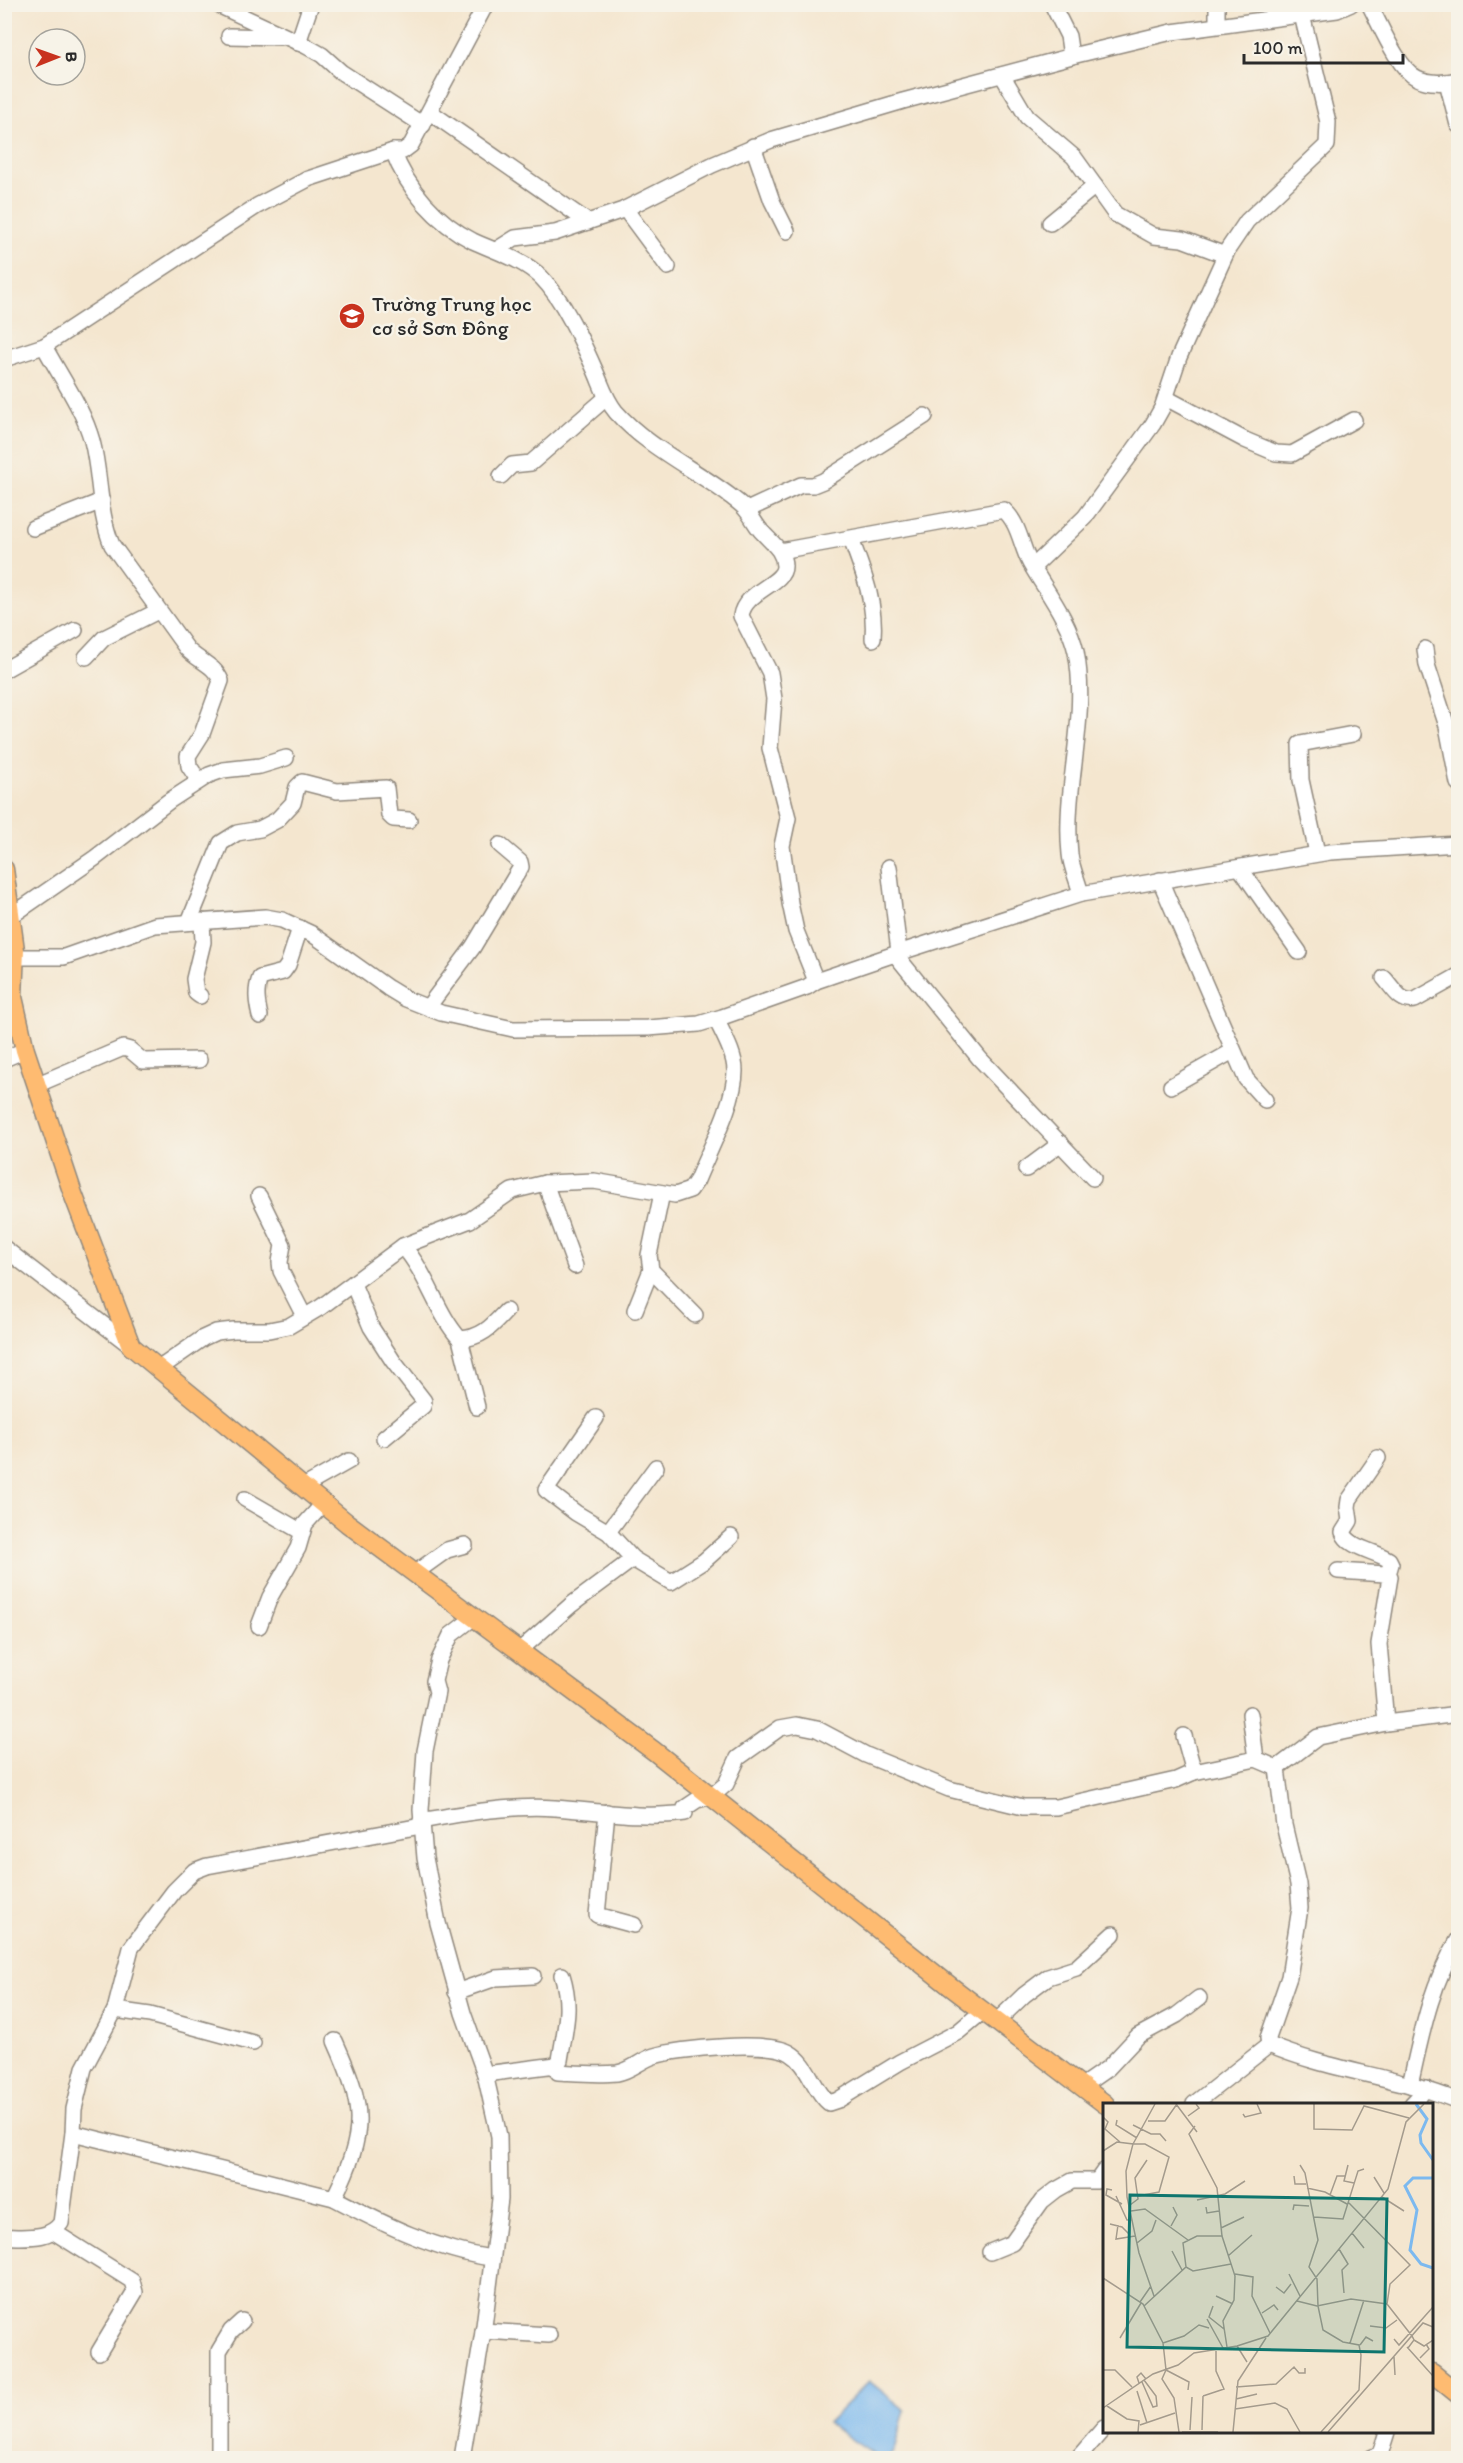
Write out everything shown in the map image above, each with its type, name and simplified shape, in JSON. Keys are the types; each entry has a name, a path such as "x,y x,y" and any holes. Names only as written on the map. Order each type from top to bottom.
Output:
{"main road":[{"path":"4,869 15,957 13,997 25,1050 72,1194 131,1346 324,1504 712,1796 990,2017 1105,2103"},
{"path":"1433,2375 1458,2394"}],"street":[{"path":"216,4 236,9 283,37 322,55 341,72 426,119 588,222"},
{"path":"298,43 311,4"},
{"path":"4,359 44,346 257,206 308,179 393,151 403,151 411,145 426,119 486,4"},
{"path":"1052,4 1068,36 1071,56"},
{"path":"1216,25 1217,4"},
{"path":"496,250 515,238 555,233 625,209 753,146 903,101 1153,36 1216,25 1337,10 1352,4"},
{"path":"1369,4 1410,74 1419,79 1453,81 1458,125"},
{"path":"1033,567 1085,517 1153,424 1166,398 1179,357 1225,255 1247,221 1327,145 1328,122 1302,15"},
{"path":"229,36 283,37"},
{"path":"1002,75 1010,93 1027,117 1074,157 1115,214 1154,236 1182,239 1225,255"},
{"path":"753,146 772,201 787,231"},
{"path":"393,151 405,177 424,204 460,234 527,266 555,293 586,351 606,398 622,418 650,442 747,510 780,552 784,566 782,574 746,603 741,615 770,673 774,699 770,748 788,818 782,846 790,903 796,931 816,981"},
{"path":"1050,223 1095,186"},
{"path":"625,209 668,267"},
{"path":"44,346 92,441 105,527 112,545 187,649 211,667 221,681 202,734 188,756 189,766 199,781"},
{"path":"501,476 512,465 531,463 606,398"},
{"path":"1166,398 1245,440 1276,453 1292,454 1354,420"},
{"path":"747,510 801,486 824,481 925,416"},
{"path":"33,528 102,501"},
{"path":"780,552 1004,510 1011,516 1033,567 1056,604 1076,650 1079,680 1069,826 1070,856 1081,894"},
{"path":"851,539 872,598 875,618 873,639"},
{"path":"86,657 104,638 158,610"},
{"path":"4,670 75,630"},
{"path":"1425,649 1427,665 1447,726 1458,783"},
{"path":"1317,853 1301,780 1299,747 1301,743 1353,734"},
{"path":"11,916 95,858 199,781 222,770 260,766 286,758"},
{"path":"200,996 196,993 194,979 202,942 196,922 221,843 237,833 260,829 277,820 293,803 297,787 302,782 337,791 386,788 389,815 393,819 409,820"},
{"path":"15,957 64,957 138,929 155,925 265,918 282,921 327,942 406,999 459,1018 513,1029 648,1028 699,1024 716,1019 897,953 1081,894 1317,853 1458,844"},
{"path":"428,1007 473,947 521,867 520,862 500,845"},
{"path":"889,867 897,953 980,1059 1093,1178"},
{"path":"1240,868 1299,952"},
{"path":"1160,880 1233,1052 1246,1079 1264,1100"},
{"path":"260,1016 256,1002 257,985 260,978 283,972 288,965 300,928"},
{"path":"1384,978 1402,1000 1408,1001 1416,1000 1458,976"},
{"path":"160,1368 203,1338 216,1332 282,1328 321,1307 403,1246 470,1220 512,1191 544,1183 594,1180 675,1195 690,1190 697,1180 731,1096 735,1070 732,1056 716,1019"},
{"path":"36,1085 123,1048 130,1050 143,1061 199,1060"},
{"path":"4,1059 25,1050"},
{"path":"1171,1086 1233,1052"},
{"path":"1026,1169 1060,1143"},
{"path":"544,1183 575,1266"},
{"path":"635,1310 651,1270 649,1255 662,1193"},
{"path":"259,1196 283,1245 281,1271 304,1316"},
{"path":"403,1246 426,1278 453,1331 460,1340 477,1407"},
{"path":"4,1248 131,1346"},
{"path":"651,1270 695,1315"},
{"path":"353,1284 371,1327 393,1361 424,1401 423,1406 384,1438"},
{"path":"460,1340 487,1332 506,1311"},
{"path":"596,1418 546,1490 576,1513 608,1532 633,1559 671,1582 704,1561 731,1538"},
{"path":"1378,1458 1349,1500 1350,1521 1342,1532 1345,1538 1389,1560 1391,1564 1388,1574 1390,1583 1379,1644 1386,1723"},
{"path":"303,1487 349,1461"},
{"path":"608,1532 656,1467"},
{"path":"245,1498 302,1532"},
{"path":"259,1626 270,1597 298,1548 305,1524 324,1504"},
{"path":"415,1573 447,1550 465,1545"},
{"path":"519,1651 571,1605 633,1559"},
{"path":"1338,1571 1388,1574"},
{"path":"462,2458 483,2331 500,2199 499,2136 485,2074 456,1992 433,1901 421,1824 423,1768 436,1692 434,1681 439,1660 451,1635 473,1618"},
{"path":"1250,1714 1256,1759"},
{"path":"1277,1768 1318,1737 1386,1723 1458,1714"},
{"path":"4,2238 46,2235 54,2232 61,2223 74,2133 74,2109 84,2068 115,2010 131,1948 174,1891 194,1871 207,1866 488,1811 553,1808 639,1814 685,1813 685,1808 697,1800 712,1796 726,1784 738,1758 780,1728 797,1725 817,1729 866,1755 949,1789 1023,1807 1056,1807 1176,1780 1194,1772 1256,1759 1277,1768"},
{"path":"1184,1737 1194,1772"},
{"path":"1269,2045 1268,2038 1289,1977 1300,1908 1298,1884 1284,1825 1277,1768"},
{"path":"607,1812 597,1915 634,1925"},
{"path":"556,2066 558,2072 619,2073 655,2055 679,2050 775,2049 790,2052 800,2061 823,2098 829,2103 838,2100 900,2062 990,2017 1048,1977 1076,1968 1113,1934"},
{"path":"1410,2085 1428,2005 1443,1966 1458,1940"},
{"path":"485,2074 556,2066 560,2060 568,2016 568,1993 562,1975"},
{"path":"456,1992 496,1978 533,1976"},
{"path":"1082,2086 1108,2068 1138,2036 1177,2015 1199,1998"},
{"path":"115,2010 150,2015 253,2043"},
{"path":"334,2198 355,2144 360,2118 351,2077 335,2040"},
{"path":"1269,2045 1296,2057 1426,2089 1458,2101"},
{"path":"1195,2103 1269,2045"},
{"path":"1413,2103 1426,2089"},
{"path":"74,2133 334,2198 367,2216 426,2241 463,2254 491,2258"},
{"path":"990,2252 1012,2243 1042,2201 1056,2190 1072,2181 1097,2181 1103,2172"},
{"path":"54,2232 132,2281 135,2286 135,2292 99,2352"},
{"path":"219,2458 219,2351 231,2331 242,2322"},
{"path":"483,2331 549,2335"},
{"path":"1078,2458 1103,2429"},
{"path":"1371,2458 1380,2454 1387,2433"}],"water":[{"path":"869,2381 905,2410 894,2450 889,2458 879,2458 827,2423"}],"place":[{"name":"Trường Trung học cơ sở Sơn Đông","path":"352,316"}]}
